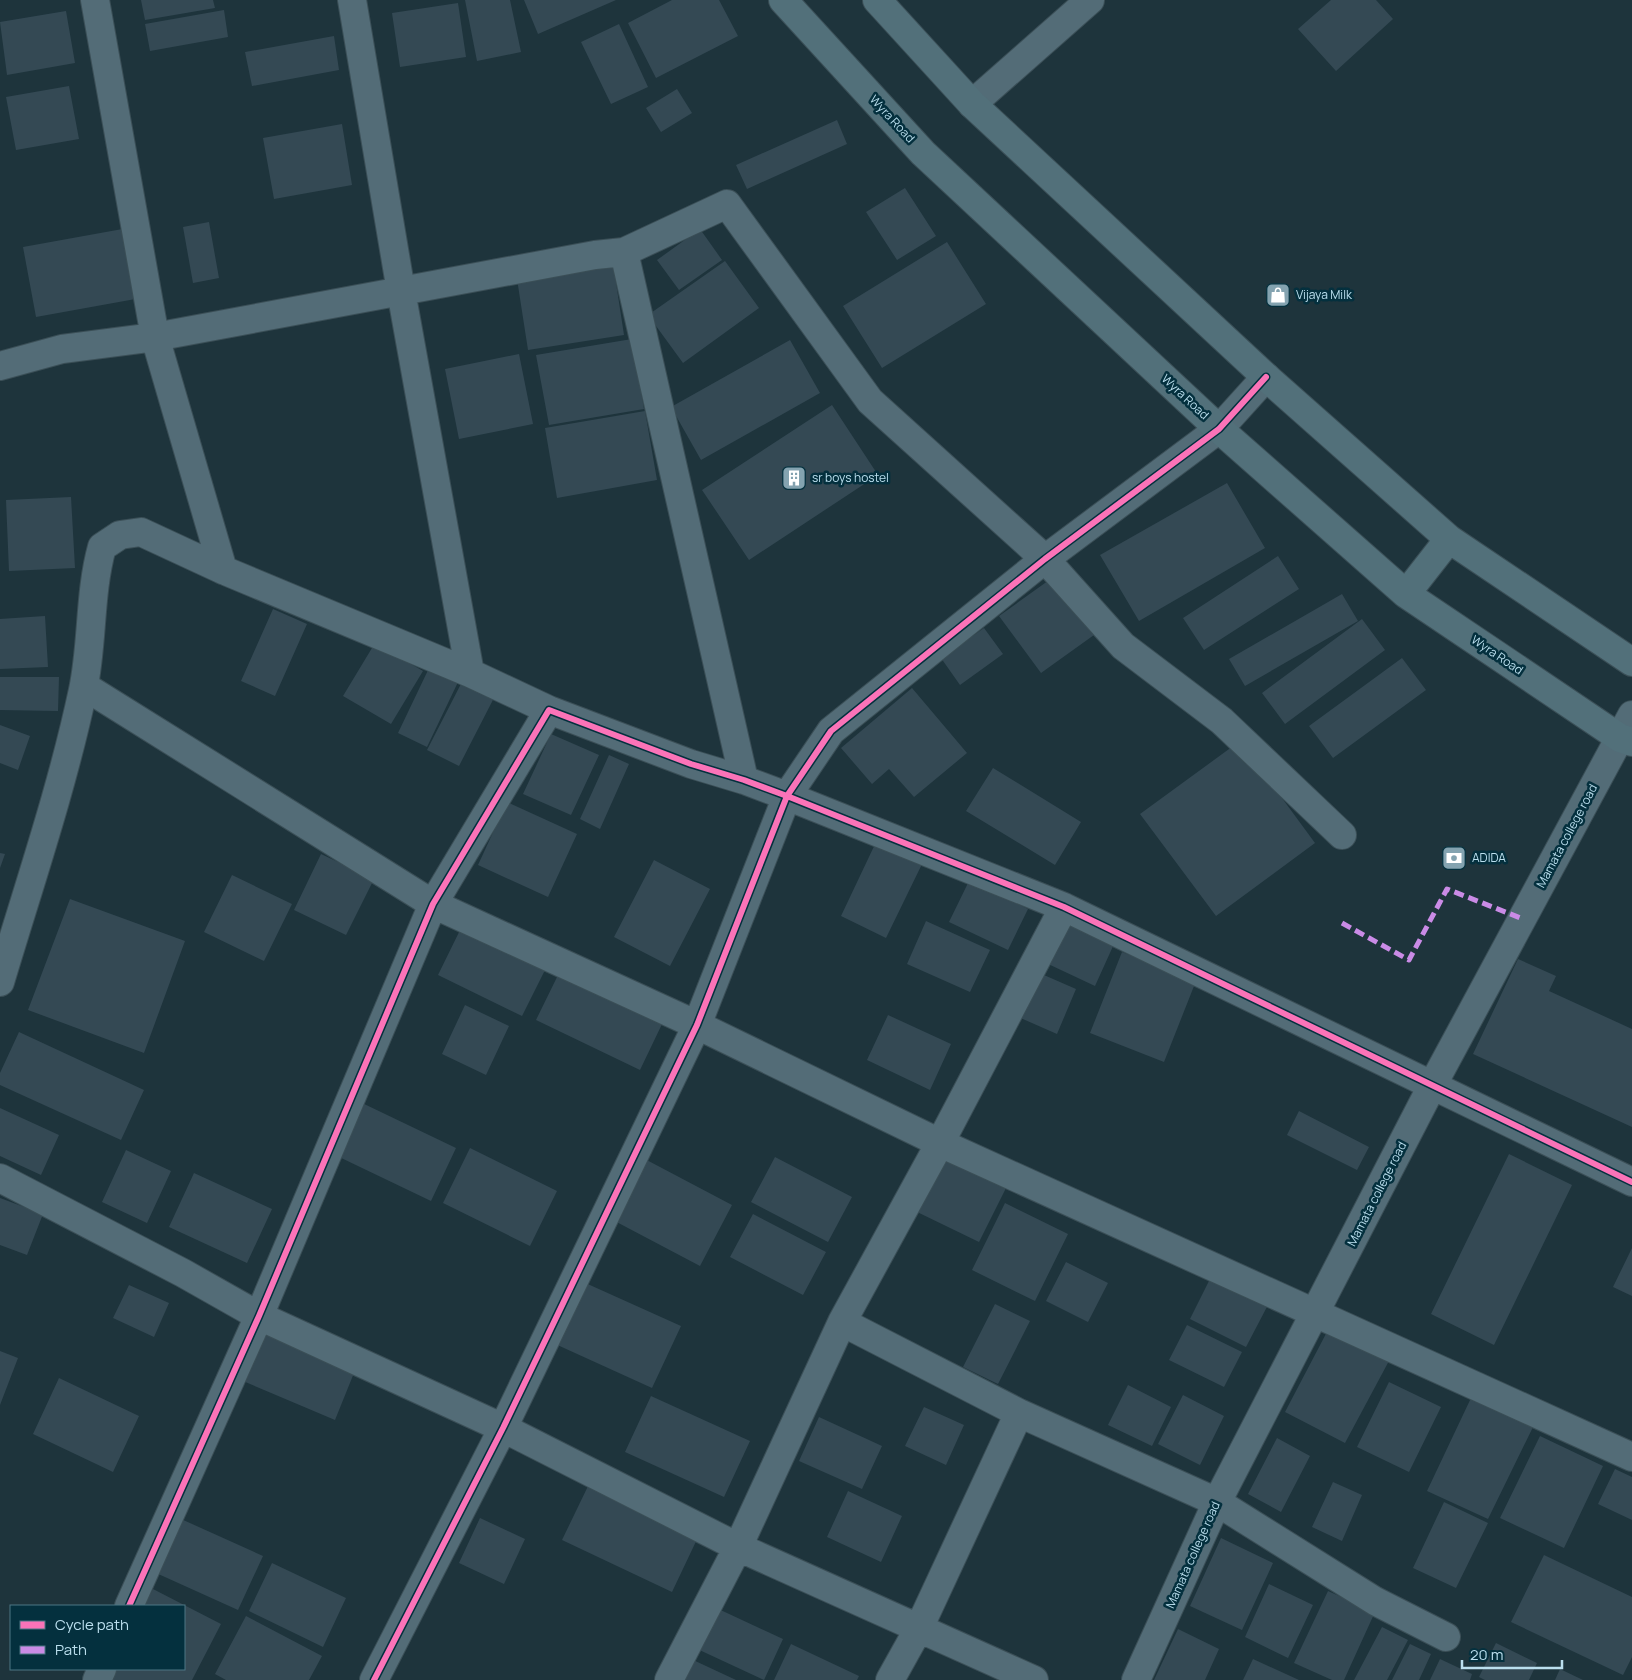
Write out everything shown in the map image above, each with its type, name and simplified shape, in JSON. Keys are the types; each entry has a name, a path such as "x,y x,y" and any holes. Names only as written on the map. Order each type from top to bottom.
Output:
{"main road":[{"name":"Wyra Road","path":"782,0 923,153 1219,429 1406,594 1628,732"},
{"path":"877,0 972,104 1266,377 1450,539 1632,662"},
{"path":"1406,594 1450,539"}],"street":[{"path":"95,0 155,337 222,570"},
{"path":"352,0 401,291 470,672"},
{"path":"972,104 1090,0"},
{"path":"0,366 62,349 155,337 594,255 624,252 727,204 870,401 1045,559 1123,646 1222,721 1342,835"},
{"path":"624,252 744,780"},
{"path":"374,1680 503,1428 697,1025 787,796 832,731 1045,559 1219,429 1266,377"},
{"path":"0,982 70,750 84,686 96,569 102,547 120,535 141,532 222,570 470,672 549,710 691,764 744,780 787,796 1064,907 1632,1182"},
{"path":"84,686 433,904 697,1025 940,1144 1314,1314 1506,1398 1632,1457"},
{"path":"129,1605 259,1316 433,904 549,710"},
{"name":"Mamata college road","path":"1136,1680 1217,1502 1433,1084 1628,732"},
{"path":"669,1680 738,1547 842,1322 940,1144 1064,907"},
{"path":"0,1178 183,1273 259,1316 503,1428 738,1547 1034,1680"},
{"path":"842,1322 1019,1413 1217,1502 1375,1600 1446,1637"},
{"path":"890,1680 919,1628 1019,1413"}],"building":[{"path":"141,0 213,0 215,8 145,20"},
{"path":"465,0 510,0 521,52 477,61"},
{"path":"524,0 616,0 538,34"},
{"path":"672,0 719,0 738,36 656,78 628,23"},
{"path":"1331,0 1376,0 1393,19 1336,71 1298,29"},
{"path":"458,3 466,57 400,67 392,13"},
{"path":"224,10 228,37 150,51 145,24"},
{"path":"66,11 75,63 7,75 0,22"},
{"path":"619,24 648,87 611,104 581,42"},
{"path":"334,36 339,70 252,86 245,52"},
{"path":"69,86 79,139 16,150 6,97"},
{"path":"677,89 692,113 661,132 646,108"},
{"path":"837,120 847,144 747,189 736,165"},
{"path":"342,124 352,185 274,199 263,138"},
{"path":"905,188 936,236 897,260 866,212"},
{"path":"209,222 219,278 193,283 183,227"},
{"path":"128,228 141,298 36,317 23,247"},
{"path":"700,229 722,260 679,290 657,260"},
{"path":"947,242 986,304 882,368 843,306"},
{"path":"725,261 759,308 683,363 648,315"},
{"path":"613,263 624,335 528,350 517,279"},
{"path":"632,339 644,409 549,425 536,355"},
{"path":"790,340 820,393 701,460 671,407"},
{"path":"519,354 533,424 459,439 445,369"},
{"path":"832,405 878,475 749,560 702,490"},
{"path":"645,411 657,480 557,498 545,428"},
{"path":"1227,483 1265,548 1139,621 1100,555"},
{"path":"71,497 75,568 9,571 6,500"},
{"path":"1278,556 1299,589 1204,650 1183,618"},
{"path":"1052,578 1094,635 1041,673 999,616"},
{"path":"1342,594 1358,621 1245,686 1229,659"},
{"path":"273,609 307,624 275,696 241,681"},
{"path":"45,616 48,667 0,669 0,619"},
{"path":"1362,619 1385,650 1285,724 1262,693"},
{"path":"984,628 1003,654 960,685 941,658"},
{"path":"375,643 423,671 391,724 343,696"},
{"path":"1402,658 1426,690 1333,758 1309,726"},
{"path":"430,666 459,680 427,747 398,733"},
{"path":"0,677 59,677 58,711 0,710"},
{"path":"464,678 496,694 459,766 427,750"},
{"path":"912,688 967,753 914,797 889,769 872,784 841,748"},
{"path":"0,725 30,736 18,770 0,763"},
{"path":"551,734 599,755 571,815 523,794"},
{"path":"1240,741 1315,843 1216,916 1140,814"},
{"path":"609,755 629,764 600,829 580,819"},
{"path":"993,768 1081,822 1055,865 966,811"},
{"path":"507,802 577,834 548,897 478,865"},
{"path":"877,840 923,862 886,938 841,916"},
{"path":"0,853 5,854 0,868"},
{"path":"321,854 374,879 346,935 294,910"},
{"path":"654,860 710,889 670,966 614,937"},
{"path":"232,875 292,904 264,961 204,932"},
{"path":"969,881 1028,909 1008,950 949,922"},
{"path":"70,899 185,941 144,1053 28,1010"},
{"path":"1049,914 1114,944 1095,986 1029,955"},
{"path":"926,921 990,950 970,992 907,964"},
{"path":"463,924 548,964 522,1016 438,975"},
{"path":"1122,952 1196,981 1164,1062 1090,1033"},
{"path":"1518,959 1556,976 1549,991 1632,1029 1632,1127 1473,1054"},
{"path":"1021,965 1076,989 1057,1034 1002,1010"},
{"path":"559,973 663,1022 640,1070 536,1020"},
{"path":"465,1005 509,1026 486,1075 442,1054"},
{"path":"888,1015 951,1044 930,1090 867,1060"},
{"path":"19,1032 144,1090 121,1140 0,1085 0,1073"},
{"path":"360,1102 456,1148 431,1201 335,1155"},
{"path":"0,1108 59,1135 41,1175 0,1156"},
{"path":"1299,1111 1369,1147 1357,1170 1287,1135"},
{"path":"470,1148 557,1191 530,1246 443,1203"},
{"path":"126,1150 171,1171 147,1223 102,1202"},
{"path":"942,1151 1008,1184 979,1242 913,1210"},
{"path":"1509,1154 1572,1185 1494,1345 1431,1314"},
{"path":"641,1157 732,1205 700,1266 609,1218"},
{"path":"775,1157 852,1197 828,1242 751,1202"},
{"path":"194,1173 272,1209 247,1263 169,1227"},
{"path":"0,1198 43,1214 27,1255 0,1245"},
{"path":"1005,1203 1068,1234 1035,1301 972,1270"},
{"path":"753,1214 826,1252 803,1295 730,1257"},
{"path":"1632,1248 1632,1296 1613,1287"},
{"path":"1066,1262 1108,1283 1088,1322 1046,1301"},
{"path":"1212,1275 1269,1303 1246,1347 1190,1319"},
{"path":"581,1281 681,1326 652,1388 553,1343"},
{"path":"129,1285 169,1303 154,1337 113,1318"},
{"path":"995,1304 1030,1321 998,1384 963,1367"},
{"path":"1187,1325 1242,1352 1224,1387 1169,1360"},
{"path":"258,1326 356,1368 335,1420 236,1378"},
{"path":"1329,1328 1390,1359 1345,1443 1285,1412"},
{"path":"0,1351 18,1358 0,1405"},
{"path":"59,1378 139,1416 113,1472 33,1434"},
{"path":"1389,1382 1441,1407 1409,1472 1357,1447"},
{"path":"1128,1385 1171,1407 1152,1446 1108,1425"},
{"path":"1183,1395 1224,1416 1200,1465 1158,1444"},
{"path":"651,1396 750,1441 724,1497 625,1452"},
{"path":"1471,1398 1533,1427 1488,1519 1427,1491"},
{"path":"924,1407 964,1425 946,1465 905,1446"},
{"path":"819,1417 882,1446 862,1489 799,1461"},
{"path":"1540,1436 1603,1466 1564,1548 1500,1518"},
{"path":"1277,1438 1310,1456 1281,1512 1248,1494"},
{"path":"1615,1469 1632,1477 1632,1520 1598,1504"},
{"path":"590,1482 700,1533 672,1592 562,1540"},
{"path":"1333,1482 1362,1495 1342,1541 1312,1527"},
{"path":"848,1491 902,1516 881,1562 827,1537"},
{"path":"1444,1502 1488,1523 1456,1588 1413,1568"},
{"path":"170,1514 263,1556 238,1610 145,1568"},
{"path":"480,1518 525,1539 504,1584 459,1563"},
{"path":"1221,1538 1273,1563 1242,1630 1190,1606"},
{"path":"1544,1555 1632,1597 1632,1657 1623,1675 1511,1622"},
{"path":"272,1563 346,1598 323,1647 249,1611"},
{"path":"1269,1584 1313,1605 1288,1658 1245,1637"},
{"path":"153,1589 184,1605 145,1605"},
{"path":"1328,1591 1375,1612 1344,1680 1332,1680 1294,1663"},
{"path":"185,1605 221,1624 192,1680 105,1680 110,1670 185,1670"},
{"path":"712,1606 783,1639 764,1680 693,1647"},
{"path":"246,1616 322,1656 309,1680 226,1680 215,1674"},
{"path":"1382,1627 1408,1640 1387,1680 1354,1680"},
{"path":"1178,1629 1219,1649 1205,1680 1154,1680"},
{"path":"1496,1643 1537,1663 1529,1680 1485,1680 1479,1677"},
{"path":"791,1644 859,1676 857,1680 774,1680"},
{"path":"1410,1644 1431,1654 1419,1680 1392,1680"},
{"path":"691,1659 736,1680 681,1680"},
{"path":"1253,1659 1299,1680 1243,1680"},
{"path":"1440,1659 1472,1674 1470,1680 1430,1680"},
{"path":"1560,1669 1583,1680 1555,1680"}],"marked path":[{"path":"1342,923 1409,960 1447,889 1523,919"}],"cycle path":[{"path":"129,1605 259,1316 433,904 549,710 691,764 744,780 787,796 831,731 1045,559 1219,429 1266,377"},
{"path":"374,1680 503,1428 697,1025 787,796 1064,907 1632,1182"}],"place":[{"name":"Vijaya Milk","path":"1278,295"},
{"name":"sr boys hostel","path":"794,478"},
{"name":"ADIDA","path":"1454,858"}]}
